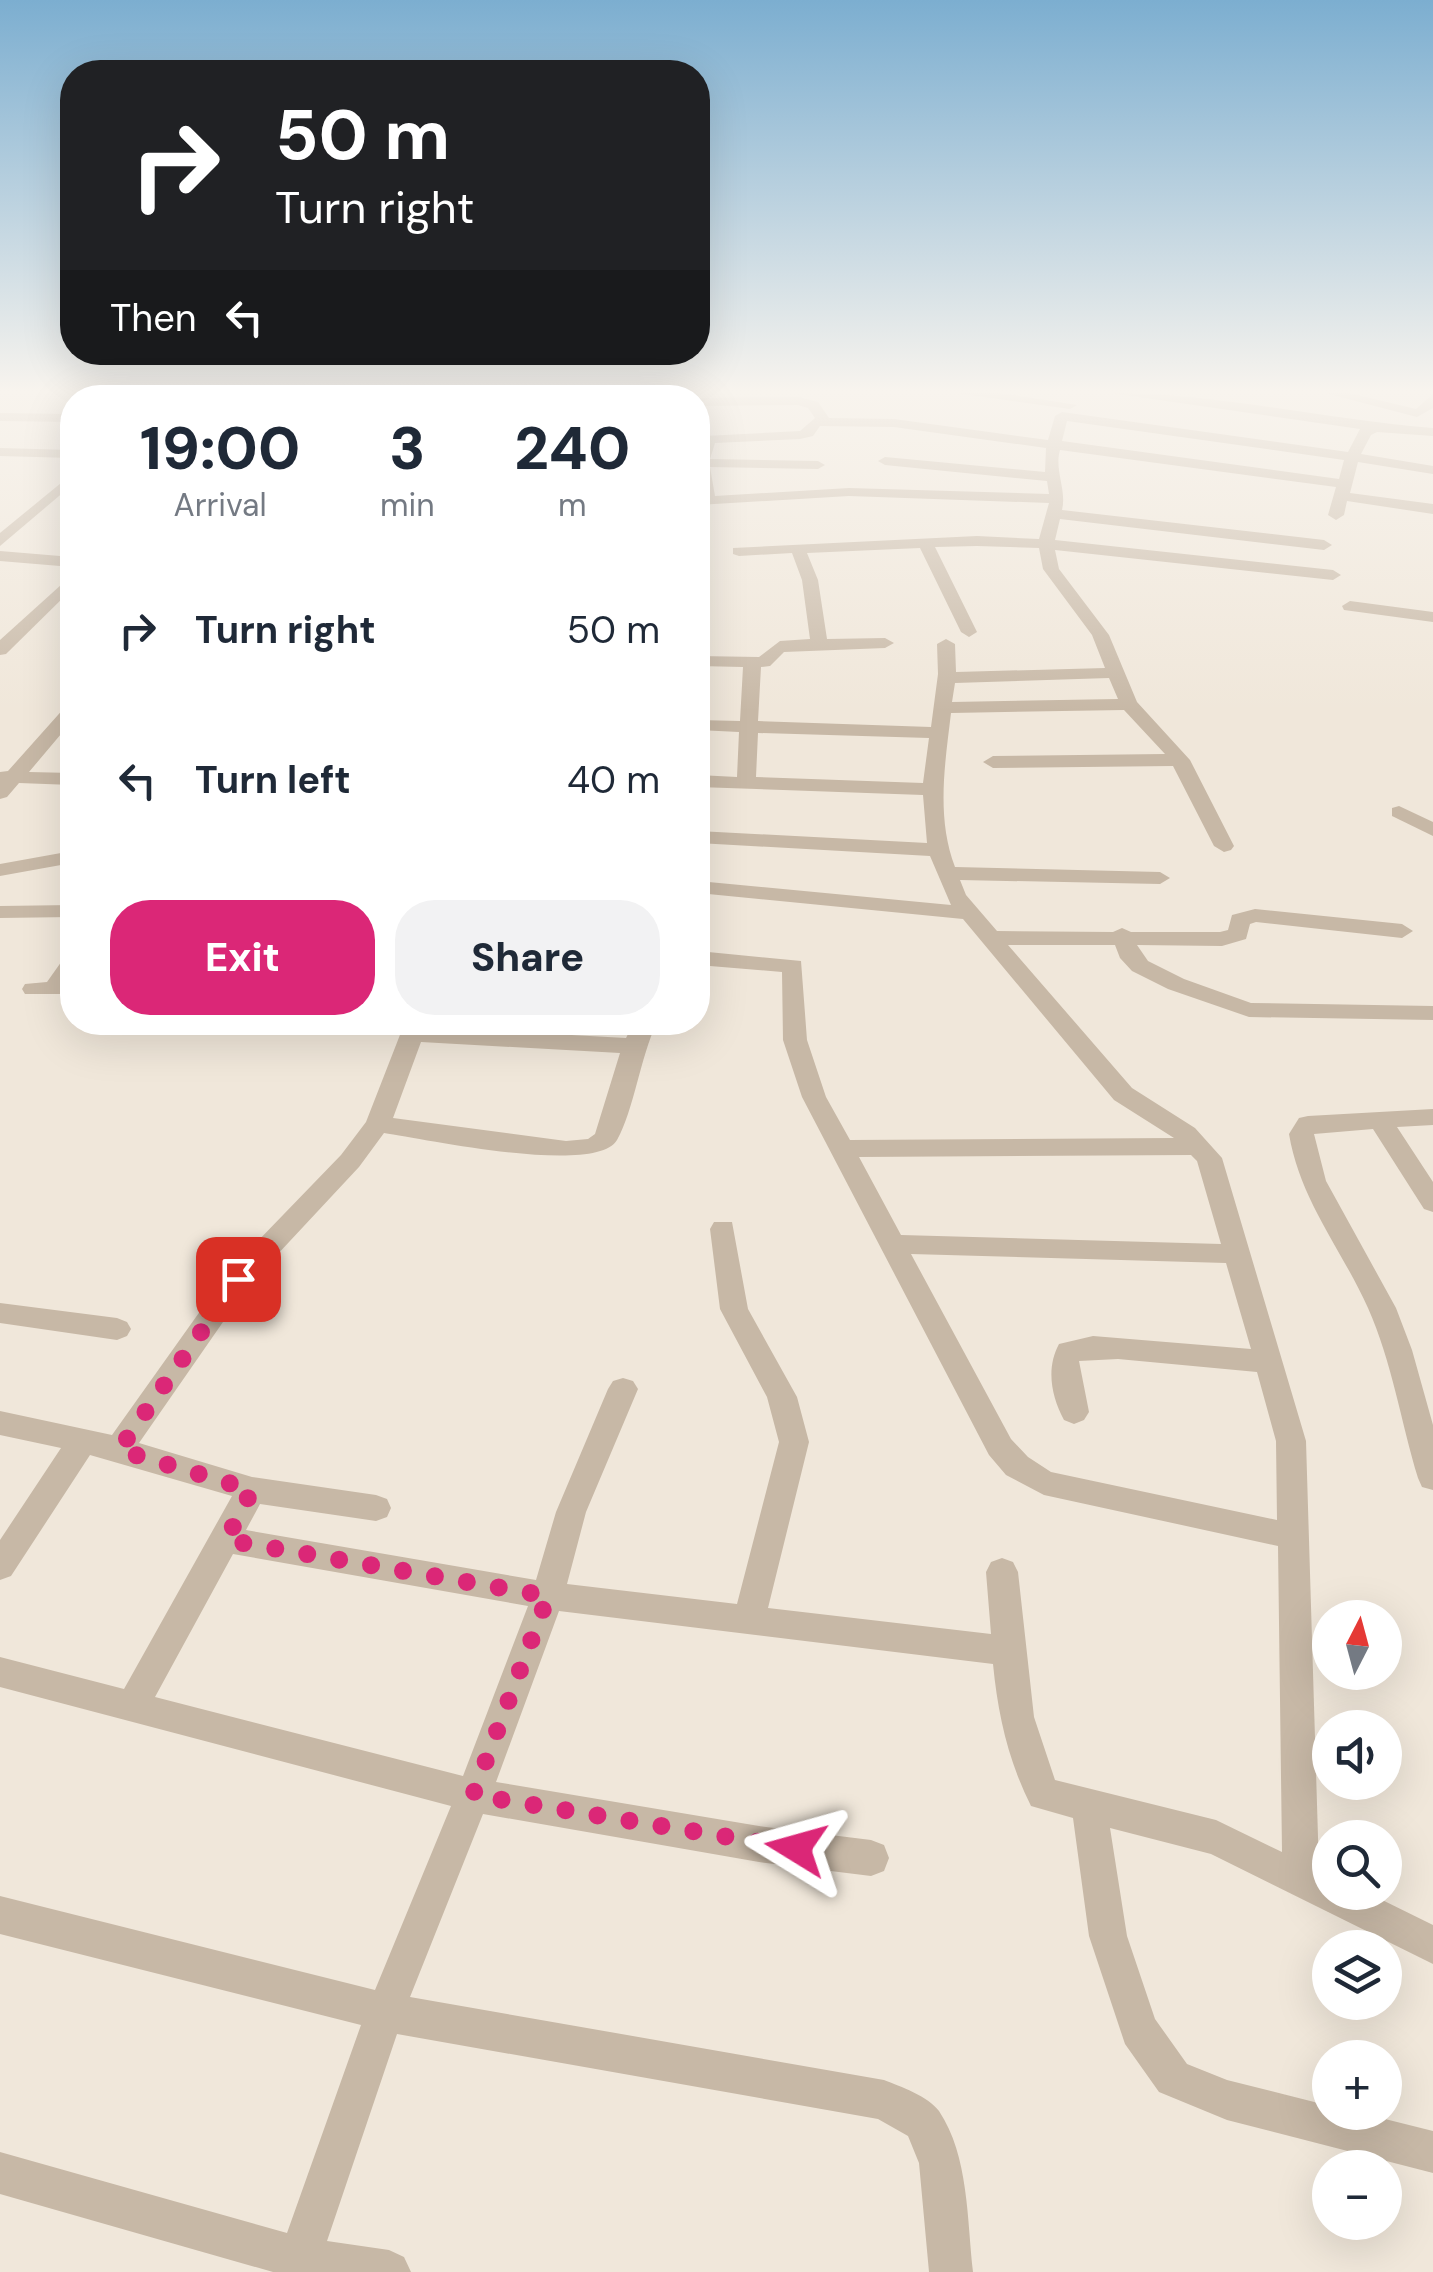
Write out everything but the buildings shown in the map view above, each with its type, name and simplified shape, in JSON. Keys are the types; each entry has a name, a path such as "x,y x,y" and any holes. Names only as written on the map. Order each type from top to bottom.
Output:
{"street":[{"path":"1,544 49,499"},
{"path":"710,501 735,499"},
{"path":"953,499 1056,506 1324,544"},
{"path":"1055,499 1046,544 1051,569 1100,635 1129,704 1180,760 1224,846"},
{"path":"1336,515 1341,499"},
{"path":"1386,499 1433,509"},
{"path":"926,543 940,579 970,632"},
{"path":"740,551 926,543 1046,544 1333,575"},
{"path":"1,544 60,559"},
{"path":"797,547 810,580 820,643"},
{"path":"0,650 60,592"},
{"path":"1350,606 1433,617"},
{"path":"710,661 764,662 786,645 885,642"},
{"path":"946,644 946,678 932,790 938,850 956,896 1123,1094 1200,1146 1209,1158 1291,1440 1302,1878"},
{"path":"746,783 752,663"},
{"path":"946,678 1116,673"},
{"path":"941,708 1129,704"},
{"path":"4,783 60,724"},
{"path":"710,726 937,733"},
{"path":"48,737 60,738"},
{"path":"993,762 1180,760"},
{"path":"4,783 60,780"},
{"path":"710,782 932,790"},
{"path":"1399,812 1433,830"},
{"path":"710,837 938,850"},
{"path":"0,893 10,868 60,859"},
{"path":"947,873 1160,878"},
{"path":"710,888 968,913"},
{"path":"0,912 60,911"},
{"path":"989,938 1233,937 1238,934 1240,920 1255,915 1402,932"},
{"path":"1122,936 1131,958 1140,966 1176,984 1249,1010 1433,1014"},
{"path":"710,959 793,966 795,1040 814,1096 1000,1447 1017,1466 1044,1483 1293,1536"},
{"path":"33,989 54,990 60,981"},
{"path":"119,1450 238,1279 350,1161 378,1124 412,1035"},
{"path":"500,1035 634,1046"},
{"path":"378,1124 566,1150 594,1147 606,1138 640,1035"},
{"path":"1433,1117 1308,1124 1301,1134 1302,1146 1334,1226 1382,1306 1417,1411 1433,1478"},
{"path":"1380,1120 1433,1203"},
{"path":"842,1148 1200,1146"},
{"path":"723,1229 734,1309 782,1397 794,1442 749,1619"},
{"path":"891,1244 1237,1254"},
{"path":"0,1312 117,1329"},
{"path":"1074,1412 1062,1364 1069,1352 1094,1347 1268,1362"},
{"path":"298,2265 385,2012 473,1795 548,1596 571,1512 622,1389"},
{"path":"0,1423 119,1450 252,1490 376,1508"},
{"path":"0,1566 81,1443"},
{"path":"131,1708 252,1490"},
{"path":"226,1540 548,1596 1011,1650"},
{"path":"1002,1572 1020,1740 1029,1772 1044,1794 1216,1838 1433,1945"},
{"path":"0,1672 473,1795 759,1844 871,1858"},
{"path":"1090,1807 1108,1936 1139,2030 1173,2078 1263,2110 1433,2152"},
{"path":"0,1915 385,2012 884,2100 923,2122 940,2163 951,2272"},
{"path":"0,2173 298,2265 389,2272"}],"route":[{"path":"238,1279 119,1450 252,1490 226,1540 548,1596 473,1795 796,1848"}]}
